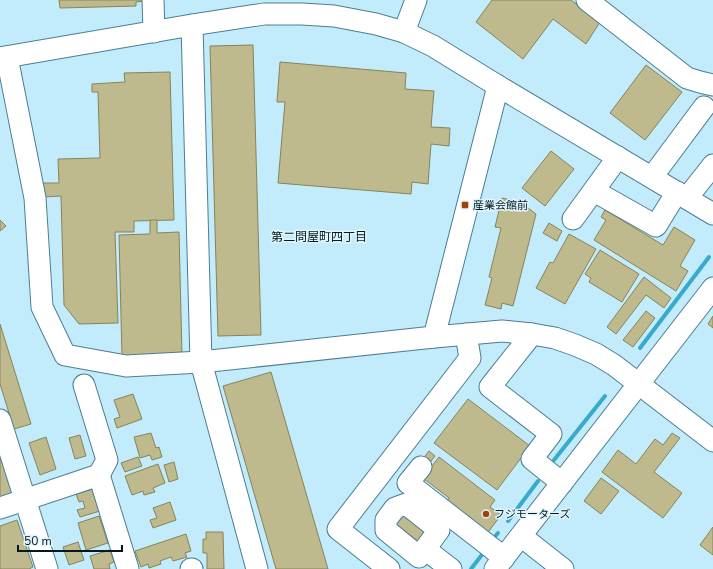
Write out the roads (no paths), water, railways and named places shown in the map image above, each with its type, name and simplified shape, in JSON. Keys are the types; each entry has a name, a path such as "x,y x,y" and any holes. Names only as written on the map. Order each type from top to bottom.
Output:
{"street":[{"path":"153,0 154,32"},
{"path":"404,32 416,0"},
{"path":"587,0 687,78 713,85"},
{"path":"713,214 433,46 404,32 376,24 336,8 302,14 264,14 4,58 35,198 42,307 65,355 126,366 201,362 502,331 532,334 555,338 596,354 614,365 713,441"},
{"path":"192,25 201,362 257,569"},
{"path":"434,337 498,86"},
{"path":"652,177 704,107"},
{"path":"594,191 656,226 682,195 713,164 708,160 713,154"},
{"path":"573,219 618,158"},
{"path":"420,467 408,483 500,563 713,288"},
{"path":"388,569 338,529 470,358 466,334"},
{"path":"532,334 490,387 551,434 532,459 562,482"},
{"path":"0,508 99,475 107,460 84,385"},
{"path":"0,420 26,500 46,569"},
{"path":"99,475 128,569"},
{"path":"521,536 563,569"},
{"path":"425,549 451,569"}],"waterway":[{"path":"640,348 709,257"},
{"path":"554,460 605,396"},
{"path":"508,521 538,481"},
{"path":"492,540 498,533"},
{"path":"471,569 484,552"}],"place":[{"name":"産業会館前","path":"465,205"},
{"name":"フジモーターズ","path":"486,514"}],"district":[{"name":"第二問屋町四丁目","path":"319,237"}]}
